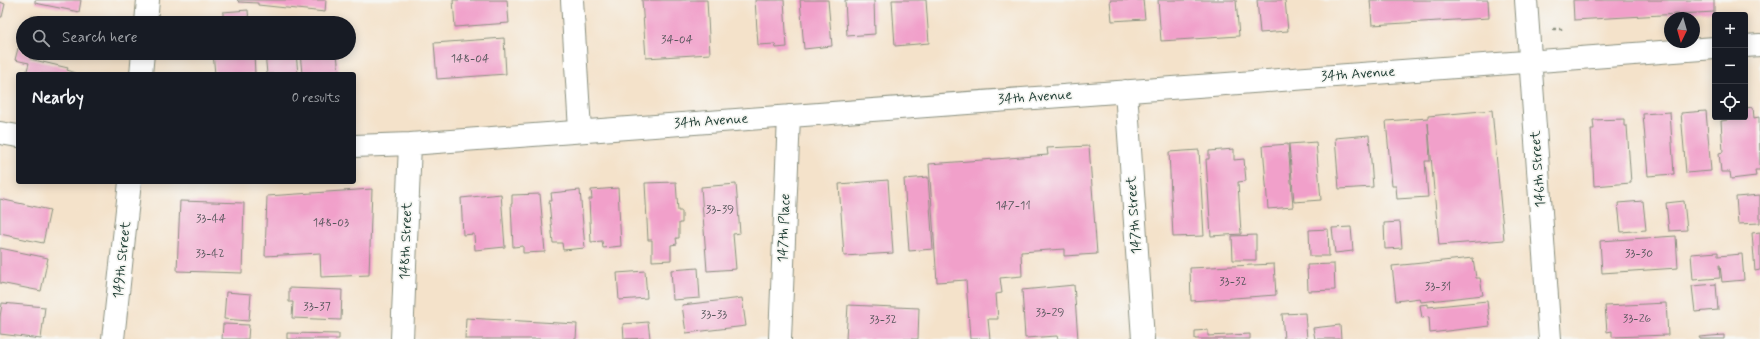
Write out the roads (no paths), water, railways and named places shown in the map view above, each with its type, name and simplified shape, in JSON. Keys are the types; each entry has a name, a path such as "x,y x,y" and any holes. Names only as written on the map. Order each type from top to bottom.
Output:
{"street":[{"path":"147,16 148,0"},
{"path":"572,0 580,130"},
{"name":"146th Street","path":"1526,0 1550,339"},
{"path":"1748,46 1760,45"},
{"name":"34th Avenue","path":"356,146 410,144 580,130 1712,48"},
{"path":"141,72 142,60"},
{"name":"147th Street","path":"1126,91 1143,339"},
{"name":"147th Place","path":"780,339 789,116"},
{"path":"0,132 16,136"},
{"name":"148th Street","path":"402,339 410,144"},
{"name":"149th Street","path":"114,339 130,184"}]}
